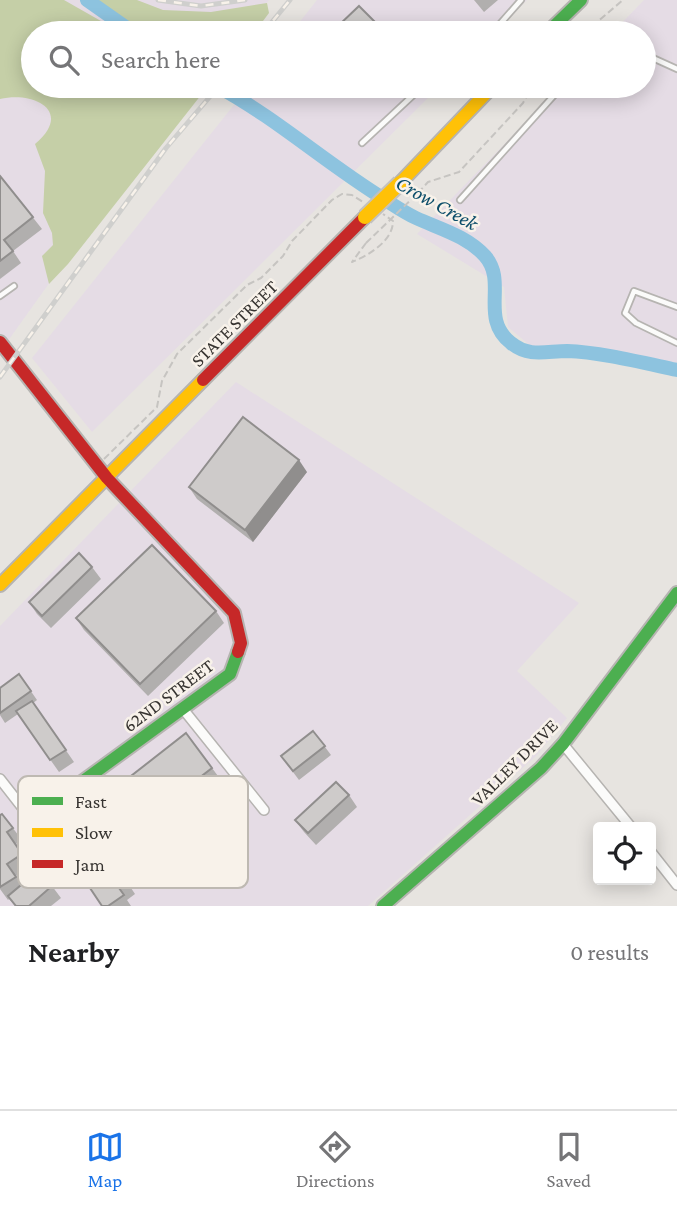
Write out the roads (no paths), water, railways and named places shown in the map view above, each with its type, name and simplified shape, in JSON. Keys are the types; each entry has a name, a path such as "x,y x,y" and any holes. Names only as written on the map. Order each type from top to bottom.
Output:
{"street":[{"path":"559,21 581,0"},
{"name":"STATE STREET","path":"0,585 481,98"},
{"name":"62ND STREET","path":"0,342 107,478 234,613 241,643 230,674 90,776"},
{"name":"VALLEY DRIVE","path":"383,906 541,768 564,744 677,593"},
{"path":"183,709 237,776"},
{"path":"564,744 627,822"},
{"path":"0,779 18,802"},
{"path":"248,790 264,810"},
{"path":"656,858 677,885"}],"lane":[{"path":"503,21 521,0"},
{"path":"656,59 677,69"},
{"path":"362,143 411,98"},
{"path":"460,200 552,98"},
{"path":"0,296 14,285"},
{"path":"677,307 634,291 625,313 636,323 677,343"}],"waterway":[{"name":"Crow Creek","path":"87,0 117,21"},
{"name":"Crow Creek","path":"237,98 400,209 462,238 478,249 491,266 494,277 497,323 502,333 518,348 531,352 593,353 677,370"}],"railway":[{"path":"158,0 201,6 245,0"},
{"path":"273,21 290,0"},
{"path":"0,377 166,148 209,98"}]}
